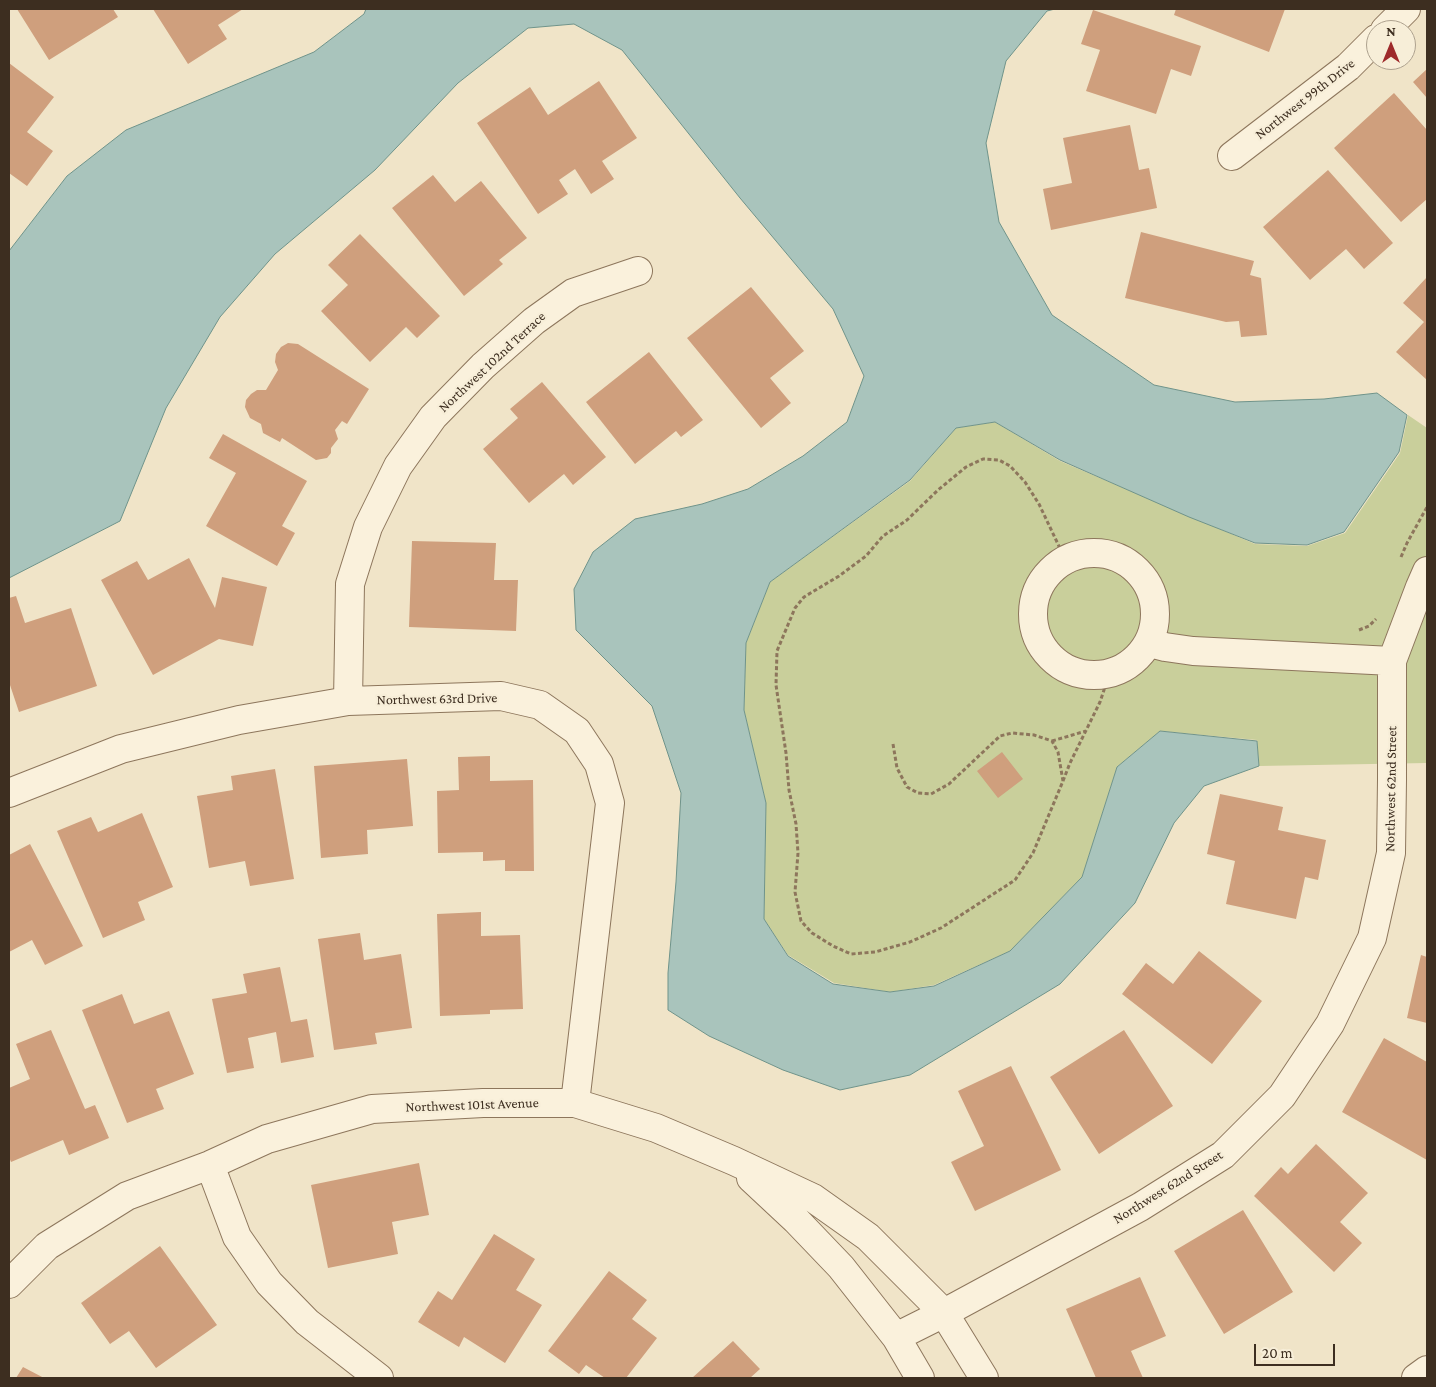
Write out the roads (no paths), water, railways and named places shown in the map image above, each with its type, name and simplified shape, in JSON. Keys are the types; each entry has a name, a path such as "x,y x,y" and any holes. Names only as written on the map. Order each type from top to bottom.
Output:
{"street":[{"path":"1395,20 1406,9"},
{"name":"Northwest 99th Drive","path":"1232,156 1348,67 1366,49"},
{"name":"Northwest 102nd Terrace","path":"348,701 350,584 368,527 398,466 433,417 483,366 534,321 573,293 638,271"},
{"path":"1105,555 1122,558 1136,567 1152,590 1156,606 1156,622 1150,643 1139,657 1124,667 1106,673 1086,674 1068,670 1052,660 1040,648 1035,636 1033,604 1038,589 1045,578 1057,566 1080,556 1105,555"},
{"path":"1150,643 1164,647 1228,654 1392,661 1427,572"},
{"name":"Northwest 62nd Street","path":"896,1337 944,1313 1140,1206 1223,1155 1282,1096 1330,1024 1372,938 1391,853 1392,661"},
{"name":"Northwest 63rd Drive","path":"9,793 121,749 239,720 348,701 501,696 540,706 577,731 599,764 610,803 575,1103"},
{"name":"Northwest 101st Avenue","path":"9,1284 47,1246 128,1196 210,1166 267,1139 372,1109 483,1103 575,1103 656,1128 734,1161 813,1198 868,1237 944,1313 984,1378"},
{"name":"Northwest 101st Avenue","path":"734,1161 796,1220 841,1268 896,1337 920,1378"},
{"path":"210,1166 236,1237 270,1283 306,1322 379,1378"},
{"path":"1416,1378 1427,1370"}],"water":[{"path":"366,9 1055,9 1047,11 1006,61 986,143 999,222 1052,315 1154,385 1235,402 1324,399 1377,393 1407,415 1399,452 1344,532 1307,545 1255,543 1189,517 1060,460 995,422 956,428 910,480 770,582 746,643 744,710 766,803 764,919 788,956 833,984 890,992 934,986 1010,951 1082,877 1117,767 1160,731 1257,741 1259,766 1204,786 1174,823 1135,903 1060,984 910,1075 840,1090 783,1070 709,1036 668,1010 668,973 681,793 652,706 576,630 574,589 593,552 635,519 702,504 748,489 803,456 847,422 864,376 833,309 740,198 622,50 574,24 528,28 458,83 375,170 275,254 220,317 166,408 120,521 9,578 9,251 67,176 126,130 314,52 364,14"}]}
